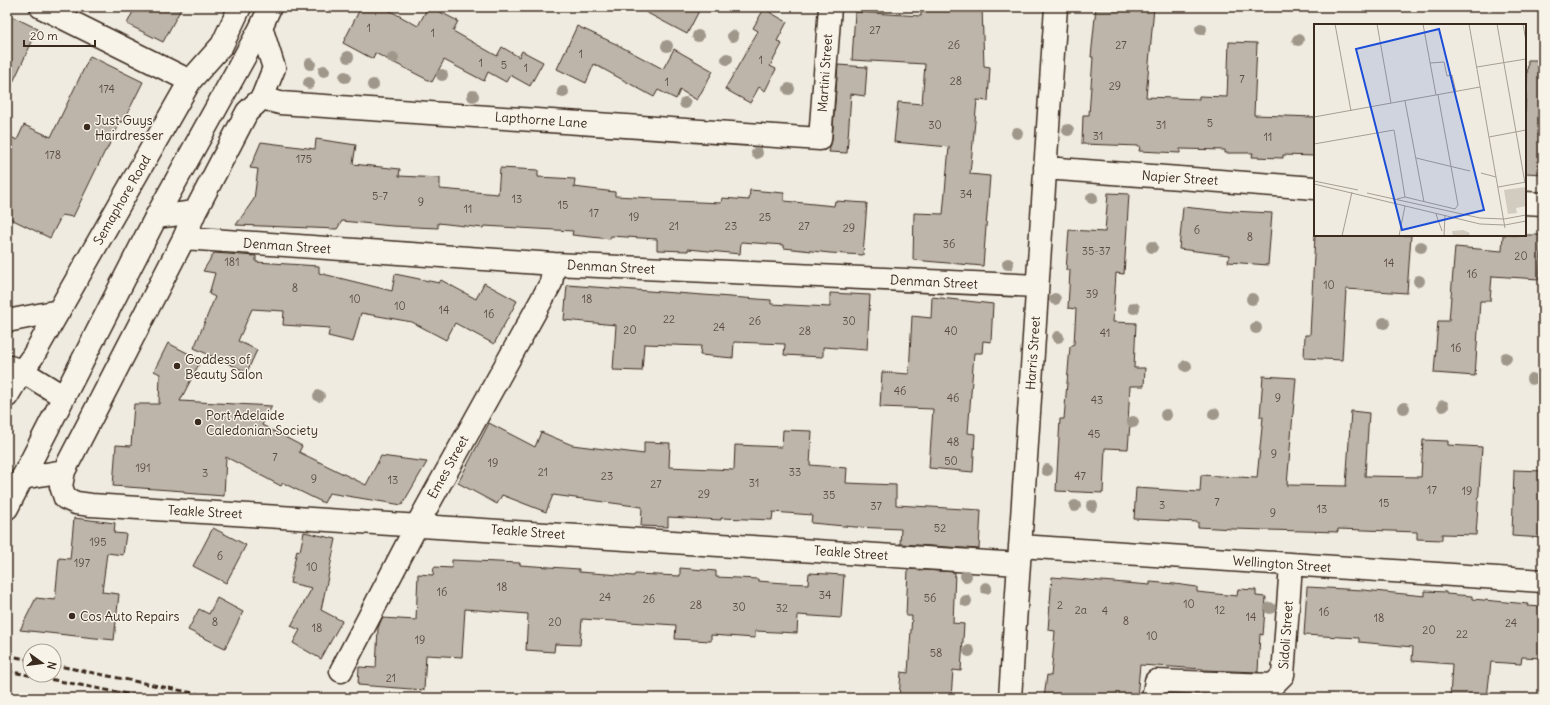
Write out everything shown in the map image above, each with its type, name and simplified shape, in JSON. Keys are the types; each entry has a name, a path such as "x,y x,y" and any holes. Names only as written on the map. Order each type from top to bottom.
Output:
{"street":[{"path":"41,7 190,80"},
{"name":"Semaphore Road","path":"11,380 33,356 190,80 222,45 240,7"},
{"path":"7,508 156,217 261,27 270,7"},
{"name":"Martini Street","path":"820,139 830,7"},
{"name":"Harris Street","path":"1010,698 1056,7"},
{"path":"22,478 64,471 247,112 262,98 274,68 261,27"},
{"name":"Lapthorne Lane","path":"262,98 280,103 820,139"},
{"name":"Napier Street","path":"1045,168 1314,188"},
{"path":"1526,203 1543,204"},
{"path":"156,217 195,212"},
{"name":"Denman Street","path":"184,238 554,264 1037,286"},
{"name":"Emes Street","path":"341,670 416,525 551,283 554,264"},
{"path":"7,321 59,311"},
{"path":"11,380 64,397"},
{"name":"Teakle Street","path":"64,471 61,486 66,498 80,504 416,525 1020,555"},
{"name":"Wellington Street","path":"1020,555 1291,565 1543,581"},
{"name":"Sidoli Street","path":"1153,698 1156,680 1272,685 1283,675 1291,565"}],"building":[{"path":"135,7 182,7 163,42 127,24"},
{"path":"361,7 383,7 418,26 428,7 430,7 458,21 453,31 497,56 502,47 519,57 522,51 543,62 530,86 510,75 506,82 488,72 484,81 444,60 432,82 375,53 373,59 343,43"},
{"path":"636,7 701,7 687,34"},
{"path":"921,7 982,7 984,66 990,67 988,101 977,100 970,174 990,176 983,266 913,260 914,213 943,214 949,147 894,142 898,102 922,104 925,64 852,60 855,12 921,16"},
{"path":"1096,7 1154,7 1146,97 1199,99 1199,96 1227,97 1229,42 1257,43 1254,115 1314,117 1314,156 1283,155 1283,158 1252,157 1253,153 1225,153 1225,150 1180,149 1180,153 1139,151 1140,146 1082,144 1083,115 1089,115 1093,57 1091,57"},
{"path":"764,9 787,22 777,41 782,44 770,66 776,69 765,91 759,87 750,103 725,89 758,31 753,28"},
{"path":"7,14 38,29 7,95"},
{"path":"577,26 616,44 663,69 674,49 713,71 697,100 680,90 676,99 658,90 654,97 594,64 586,83 557,69"},
{"path":"90,56 143,82 123,122 121,121 105,151 73,217 62,215 50,238 7,217 7,135 17,140 24,125 51,137"},
{"path":"1528,60 1543,60 1543,174 1526,173 1526,93"},
{"path":"838,65 867,67 865,96 851,94 847,153 829,152 832,140"},
{"path":"316,139 356,145 353,164 400,169 399,176 440,178 440,189 498,194 500,168 538,170 538,177 575,179 574,187 615,192 615,196 653,198 653,200 721,203 722,198 749,200 750,190 784,193 784,201 834,206 835,201 867,203 863,255 784,248 784,245 741,242 740,254 688,249 688,251 657,250 657,239 611,236 610,239 572,235 573,231 484,226 483,228 438,223 438,228 392,226 342,221 337,229 236,225 254,199 258,169 250,168 261,142 315,149"},
{"path":"1108,193 1129,194 1124,274 1116,273 1113,322 1136,323 1134,368 1145,368 1144,386 1130,386 1128,449 1105,448 1103,493 1056,491 1060,419 1064,419 1070,347 1074,344 1076,309 1068,308 1070,270 1066,270 1069,230 1105,232"},
{"path":"1183,207 1232,212 1272,213 1268,265 1228,262 1229,255 1179,249"},
{"path":"1542,235 1539,279 1492,276 1490,301 1480,301 1475,376 1434,373 1438,321 1449,321 1455,247 1502,251 1503,236"},
{"path":"1315,236 1411,236 1407,293 1346,289 1342,360 1304,358 1305,335 1310,335"},
{"path":"214,253 256,256 256,262 319,266 319,273 392,291 395,274 439,283 441,280 476,299 484,283 517,301 494,344 455,323 446,340 412,322 361,313 353,342 328,336 330,328 283,325 284,311 252,309 238,341 257,350 247,372 194,348 215,297 209,294 215,273 203,271"},
{"path":"567,285 771,300 771,304 830,307 830,293 870,295 867,350 823,347 823,357 784,355 785,344 734,342 733,358 700,355 701,346 644,344 642,371 613,370 616,325 564,320"},
{"path":"932,297 993,304 991,342 983,341 982,353 974,353 968,433 975,434 973,472 929,468 933,409 880,407 882,372 909,374 912,316 931,318"},
{"path":"168,343 201,360 180,401 272,406 262,425 302,446 299,452 366,485 381,456 427,462 402,505 329,493 324,503 283,483 281,486 226,457 224,496 184,493 184,491 113,486 116,445 131,446 134,404 159,404 160,374 154,371"},
{"path":"1263,376 1296,378 1287,485 1346,486 1351,411 1369,413 1365,476 1421,477 1423,440 1448,441 1448,445 1482,447 1476,535 1442,534 1442,540 1417,539 1417,532 1338,529 1338,532 1233,529 1198,527 1198,522 1134,519 1136,488 1200,492 1201,475 1257,478 1263,417 1260,417"},
{"path":"489,423 535,447 541,432 572,445 644,454 644,442 670,443 669,467 734,470 735,445 782,447 783,430 812,431 810,465 847,468 846,483 896,485 896,505 981,510 979,549 900,544 901,529 811,523 812,515 773,512 772,520 721,518 721,520 668,517 668,527 641,526 642,507 553,495 546,512 502,495 497,504 458,483"},
{"path":"1514,470 1543,471 1543,538 1512,536"},
{"path":"74,518 115,523 114,533 126,534 123,555 107,553 102,592 119,594 114,640 20,630 36,598 55,600 59,558 70,559"},
{"path":"213,528 246,545 226,583 193,566"},
{"path":"304,532 336,539 321,610 342,621 321,659 293,643 300,630 291,626 312,588 290,583 297,550 300,551"},
{"path":"452,560 520,563 520,565 579,569 579,572 634,576 635,574 680,576 680,568 716,571 716,577 808,584 809,573 844,575 841,618 798,615 797,633 755,631 755,638 711,635 711,641 675,639 676,625 582,619 580,645 555,644 554,652 526,650 528,614 465,609 462,657 426,655 424,690 358,685 359,667 376,668 378,628 382,618 416,620 418,574 433,575 434,567 452,568"},
{"path":"908,569 955,572 953,623 964,624 961,671 953,670 951,698 899,698 901,672 908,673 912,616 906,616"},
{"path":"1052,577 1150,585 1150,582 1175,584 1197,587 1197,592 1237,596 1238,589 1256,590 1256,596 1266,597 1263,635 1260,634 1258,672 1203,670 1140,665 1137,698 1112,695 1112,698 1044,698 1047,675 1051,676 1055,631 1048,630"},
{"path":"1307,587 1363,590 1425,596 1425,591 1446,592 1446,594 1472,596 1472,599 1528,604 1527,606 1543,607 1543,658 1522,657 1521,664 1491,662 1487,698 1450,698 1452,664 1412,661 1413,647 1359,642 1359,638 1304,635"},
{"path":"217,598 243,612 225,648 188,630 199,609 209,614"}],"railway":[{"path":"7,655 22,658"},
{"path":"62,667 203,695 230,698"},
{"path":"7,671 148,698"}],"place":[{"name":"Just Guys Hairdresser","path":"87,127"},
{"name":"Goddess of Beauty Salon","path":"177,366"},
{"name":"Port Adelaide Caledonian Society","path":"198,422"},
{"name":"Cos Auto Repairs","path":"72,616"}]}
